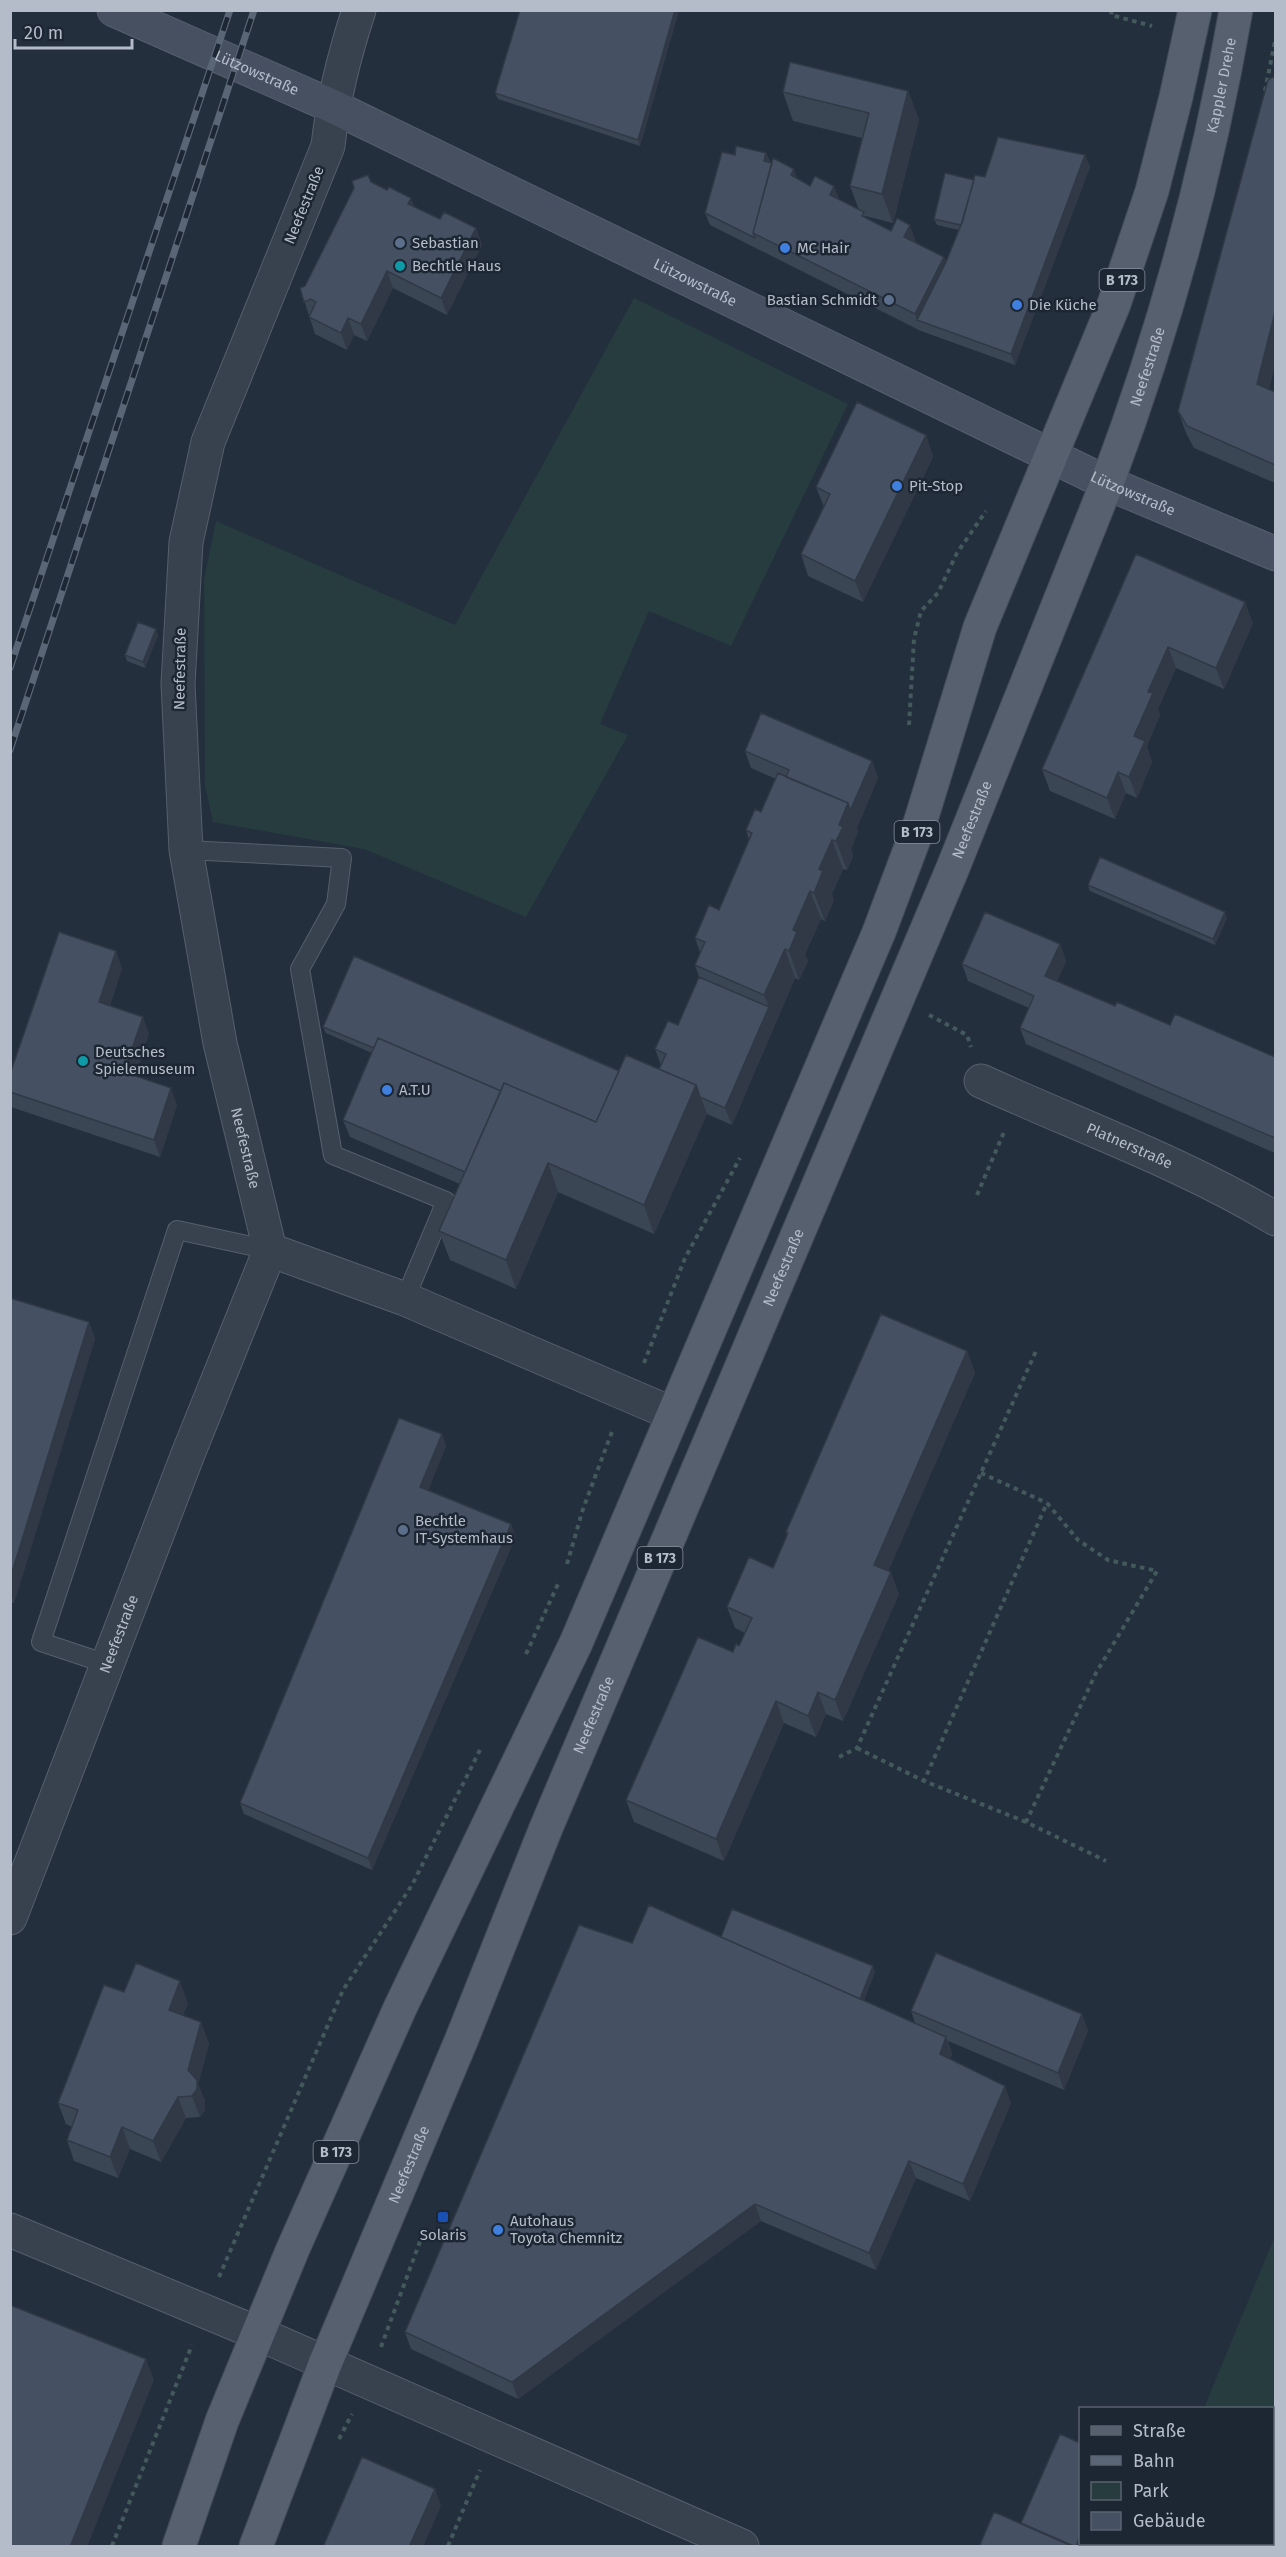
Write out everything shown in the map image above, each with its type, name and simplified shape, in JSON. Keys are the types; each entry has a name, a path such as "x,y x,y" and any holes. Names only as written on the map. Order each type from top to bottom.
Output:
{"main road":[{"name":"B 173","path":"179,2547 222,2421 257,2333 400,2008 576,1643 879,932 920,823 980,627 1114,304 1152,191 1195,10"},
{"name":"Kappler Drehe","path":"1208,160 1236,10"},
{"name":"Neefestraße","path":"256,2547 325,2364 457,2051 587,1729 974,818 1131,420 1169,299 1208,160"}],"street":[{"name":"Lützowstraße","path":"114,10 332,105 1051,457 1275,554"},
{"name":"Neefestraße","path":"10,1918 270,1250 220,1043 186,850 178,684 186,542 208,442 328,146 332,105 358,10"},
{"name":"Platnerstraße","path":"981,1081 1173,1165 1240,1198 1275,1219"},
{"path":"270,1250 405,1299 673,1414"},
{"path":"10,2230 257,2333 742,2547"}],"lane":[{"path":"186,850 342,858 336,904 300,969 333,1155 446,1201 405,1299"},
{"path":"107,1664 41,1642 177,1230 270,1250"}],"path":[{"path":"1112,10 1111,15 1152,26"},
{"path":"1150,37 1153,18"},
{"path":"909,730 914,639 921,611 938,593 957,553 989,506"},
{"path":"920,1011 968,1035 981,1081"},
{"path":"977,1195 1019,1098"},
{"path":"525,1657 567,1564 604,1453 617,1420 630,1396 685,1258 741,1156"},
{"path":"839,1758 857,1748 1036,1351"},
{"path":"981,1473 1047,1503 1078,1540 1108,1560 1157,1571 1096,1673 1026,1822"},
{"path":"924,1781 1047,1503"},
{"path":"112,2547 204,2312 343,1990 412,1885 485,1740"},
{"path":"857,1748 924,1781 1026,1822 1106,1861"},
{"path":"448,2547 493,2438"}],"green space":[{"path":"634,298 848,404 731,646 649,611 600,724 628,735 526,917 364,849 213,822 205,785 204,580 216,521 455,625"},
{"path":"1275,2236 1275,2546 1146,2546 1274,2545 1274,2407 1204,2407"}],"building":[{"path":"520,10 675,10 638,140 495,93"},
{"path":"790,62 908,91 882,194 850,186 869,113 783,92"},
{"path":"1275,76 1275,312 1257,384 1275,392 1275,465 1187,426 1178,411 1268,80"},
{"path":"998,137 1085,155 1011,354 917,320 946,262 963,220 975,175 985,177"},
{"path":"736,146 766,153 764,161 772,163 753,233 755,238 705,213 722,152 735,155"},
{"path":"773,158 794,169 791,175 810,186 815,176 834,186 830,195 864,212 862,216 891,231 897,218 910,225 904,237 944,257 915,314 753,233"},
{"path":"945,173 974,180 961,225 934,219"},
{"name":"Bechtle Haus","path":"368,175 371,182 387,190 389,187 411,198 408,204 440,219 444,212 476,228 441,298 387,271 361,324 348,318 341,333 309,317 316,302 311,299 304,302 300,288 305,286 354,188 352,181"},
{"path":"857,402 926,435 855,581 801,554 830,494 816,487"},
{"path":"1136,554 1245,602 1216,668 1168,647 1148,692 1153,693 1134,736 1145,741 1129,777 1118,772 1107,798 1042,769"},
{"path":"138,622 156,629 143,662 125,655"},
{"path":"761,713 872,761 850,811 848,803 786,777 789,770 745,751"},
{"path":"778,773 848,803 839,825 843,827 836,841 832,840 819,869 823,871 814,893 810,891 793,930 797,932 789,951 785,949 764,995 695,965 705,942 695,938 709,905 719,910 752,833 746,830 755,809 761,812"},
{"path":"1100,857 1225,912 1213,939 1088,885"},
{"path":"985,912 1060,944 1045,976 1115,1006 1117,1002 1170,1025 1175,1014 1275,1057 1275,1138 1020,1028 1034,996 962,964"},
{"name":"Deutsches Spielemuseum","path":"59,932 116,951 99,1002 143,1017 124,1072 171,1088 154,1140 10,1092 10,1074"},
{"path":"354,956 619,1071 596,1122 504,1083 501,1091 378,1038 374,1048 323,1027"},
{"path":"699,977 769,1007 725,1108 700,1097 696,1085 659,1069 666,1054 655,1049 668,1021 678,1025"},
{"path":"378,1038 501,1091 465,1172 343,1120"},
{"path":"626,1055 696,1085 644,1205 548,1163 506,1260 439,1231 504,1083 596,1122"},
{"path":"10,1298 89,1322 10,1579"},
{"path":"881,1314 967,1351 874,1565 891,1572 835,1700 818,1692 808,1716 776,1701 716,1839 626,1800 698,1637 733,1652 736,1644 739,1646 752,1618 727,1607 749,1557 773,1568 788,1533 786,1532"},
{"path":"399,1418 442,1434 420,1487 511,1524 368,1858 240,1803"},
{"path":"649,1905 946,2037 940,2054 1005,2086 963,2184 909,2161 869,2253 755,2204 512,2382 405,2332 579,1925 632,1943"},
{"path":"732,1909 873,1966 860,1999 721,1937"},
{"path":"936,1953 1082,2014 1058,2073 911,2011"},
{"path":"136,1963 180,1981 169,2010 201,2022 188,2070 197,2080 197,2089 192,2096 178,2097 153,2141 122,2127 110,2157 67,2140 78,2110 58,2103 104,1985 124,1992"},
{"path":"10,2305 146,2359 70,2547 10,2547"},
{"path":"1060,2434 1079,2443 1079,2538 1076,2547 1021,2523"},
{"path":"362,2457 435,2489 409,2547 323,2547"},
{"path":"994,2512 1074,2547 979,2547"}],"railway":[{"path":"10,668 230,10"},
{"path":"10,750 254,10"}],"place":[{"name":"Sebastian","path":"400,243"},
{"name":"MC Hair","path":"785,248"},
{"name":"Bechtle Haus","path":"400,266"},
{"name":"Bastian Schmidt","path":"889,300"},
{"name":"Die Küche","path":"1017,305"},
{"name":"Pit-Stop","path":"897,486"},
{"name":"Deutsches Spielemuseum","path":"83,1061"},
{"name":"A.T.U","path":"387,1090"},
{"name":"Bechtle IT-Systemhaus","path":"403,1530"},
{"name":"Solaris","path":"443,2217"},
{"name":"Autohaus Toyota Chemnitz","path":"498,2230"}]}
